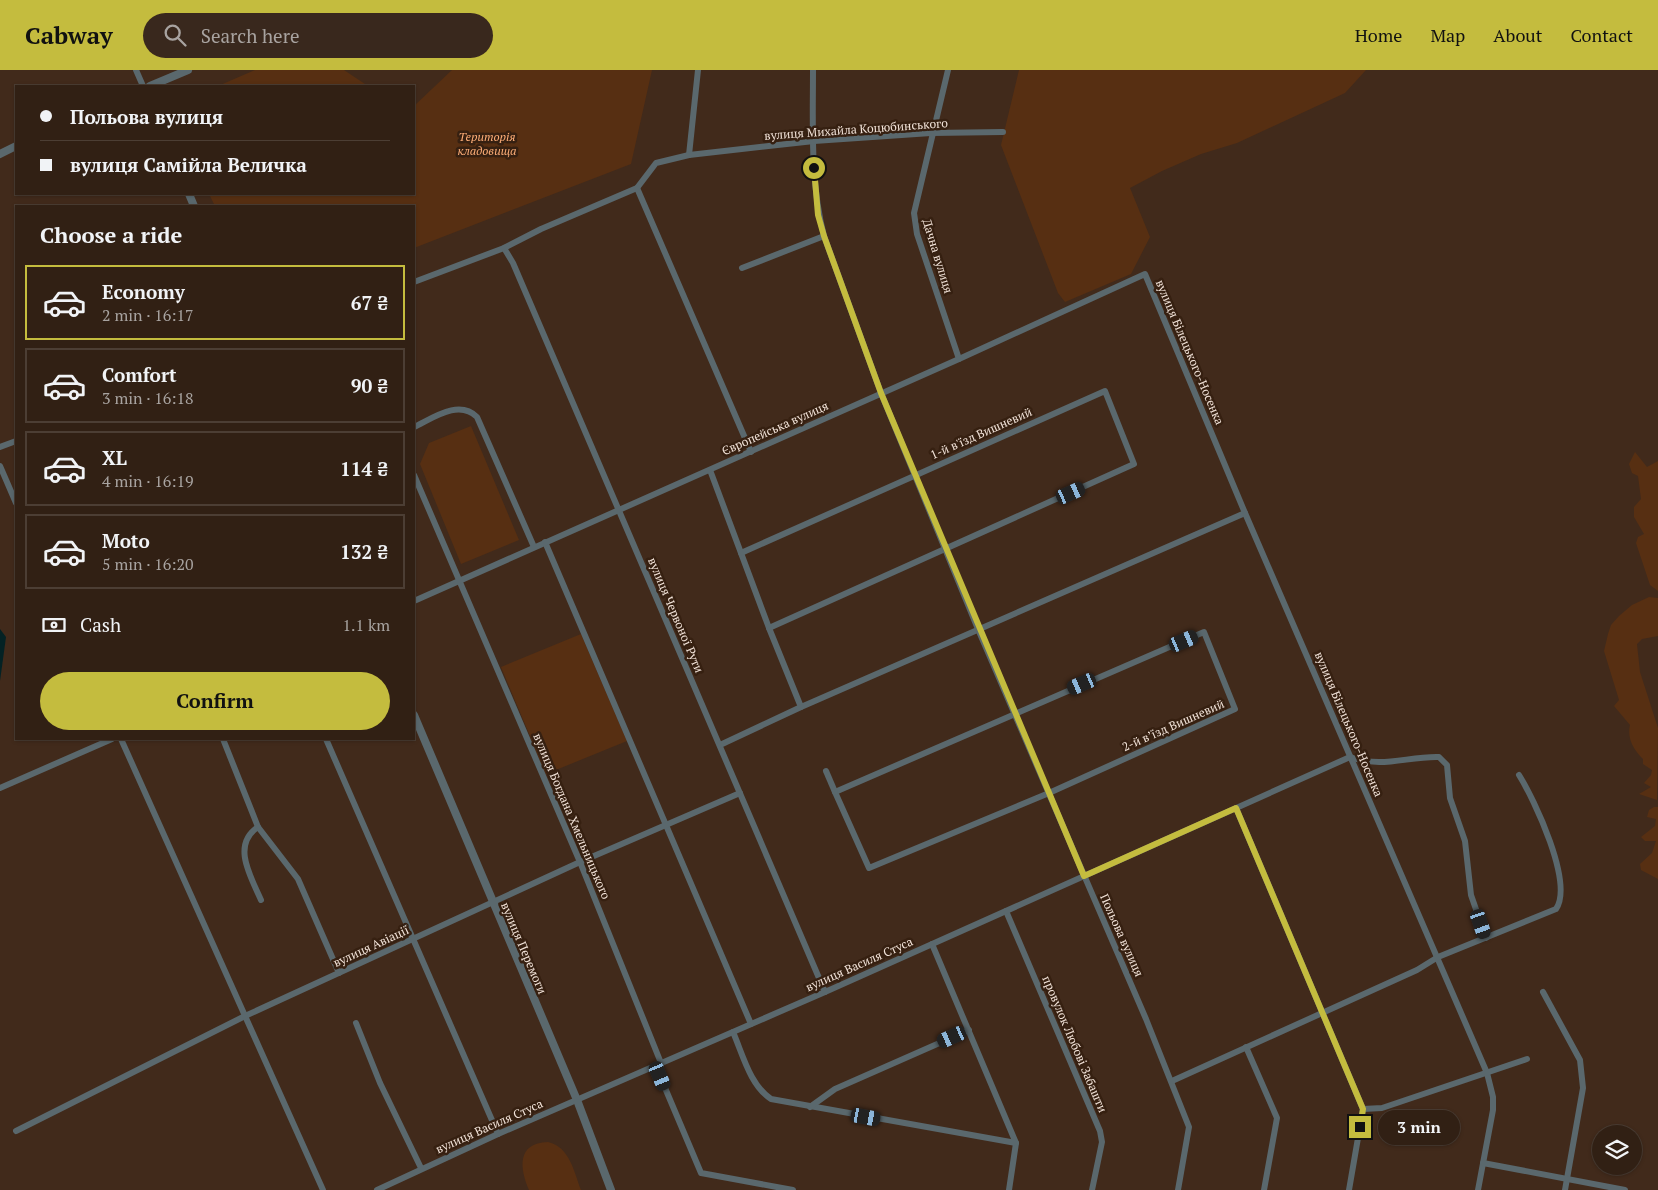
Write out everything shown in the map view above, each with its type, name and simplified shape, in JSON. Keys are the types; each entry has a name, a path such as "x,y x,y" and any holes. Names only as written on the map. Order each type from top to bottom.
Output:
{"street":[{"path":"136,70 142,85"},
{"path":"152,85 188,70"},
{"path":"689,155 698,70"},
{"name":"Польова вулиця","path":"813,70 814,182 818,215 824,236 881,393 978,629 1190,1127 1178,1190"},
{"name":"Дачна вулиця","path":"948,70 931,133 917,198 915,223 959,359"},
{"name":"вулиця Михайла Коцюбинського","path":"415,282 504,248 541,229 637,188 656,163 689,155 814,141 931,133 1004,132"},
{"path":"0,154 15,146"},
{"path":"637,188 751,452"},
{"path":"742,268 824,236"},
{"name":"вулиця Червоної Рути","path":"504,248 513,263 617,510 825,992"},
{"name":"Європейська вулиця","path":"415,601 959,359 1145,274"},
{"name":"вулиця Білецького-Носенка","path":"1145,274 1245,513 1487,1073 1493,1097 1493,1110 1478,1190"},
{"name":"1-й в'їзд Вишневий","path":"741,553 1105,392 1134,464 946,549"},
{"path":"415,427 456,409 465,408 477,417 534,547"},
{"path":"0,448 15,441"},
{"path":"0,466 15,501"},
{"path":"710,470 769,628 801,707"},
{"name":"вулиця Богдана Хмельницького","path":"415,478 580,862 662,1063 660,1076 701,1173 792,1190"},
{"path":"720,745 801,707 1245,513"},
{"path":"545,542 751,1024"},
{"path":"769,628 946,549"},
{"name":"2-й вʼїзд Вишневий","path":"1015,713 1204,632 1235,709 1049,793"},
{"path":"835,792 1015,713"},
{"name":"вулиця Перемоги","path":"415,717 577,1100 611,1190"},
{"path":"0,788 110,740"},
{"path":"121,740 323,1190"},
{"path":"223,740 258,827 298,879 339,973"},
{"path":"326,740 498,1134"},
{"path":"1350,757 1375,764 1398,762 1422,756 1439,757 1447,765 1450,798 1465,841 1472,895 1486,938"},
{"name":"вулиця Василя Стуса","path":"377,1190 421,1168 825,992 1350,757"},
{"path":"826,771 869,868 1049,793"},
{"path":"1172,1081 1417,970 1438,957 1550,913 1559,905 1562,895 1556,864 1538,808 1519,775"},
{"name":"вулиця Авіації","path":"16,1131 245,1016 580,862 740,793"},
{"path":"1236,808 1363,1109 1349,1190"},
{"path":"258,827 247,837 244,854 246,864 262,900"},
{"name":"провулок Любові Забашти","path":"1006,911 1100,1131 1102,1142 1092,1190"},
{"path":"932,944 1016,1143 1009,1190"},
{"path":"1543,992 1580,1060 1583,1073 1583,1088 1564,1190"},
{"path":"356,1023 380,1083 421,1168"},
{"path":"810,1107 834,1089 969,1030"},
{"path":"733,1032 762,1094 771,1099 1016,1143"},
{"path":"1246,1047 1277,1118 1264,1190"},
{"path":"1363,1109 1382,1108 1527,1059"},
{"path":"1483,1163 1625,1190"}],"green space":[{"path":"255,70 344,70 366,85 220,85"},
{"name":"Територія кладовища","path":"452,70 652,70 631,164 415,248 415,205 214,205 210,195 415,195 415,105"},
{"path":"1019,70 1366,70 1345,93 1237,143 1201,154 1162,171 1130,188 1150,237 1131,274 1065,302 1058,293 1001,145"},
{"path":"471,426 519,540 461,564 420,464 429,443"},
{"path":"1635,452 1647,467 1658,461 1658,591 1650,585 1636,543 1638,537 1644,534 1634,517 1634,507 1641,499 1638,476 1632,473 1629,464"},
{"path":"1649,597 1658,598 1658,636 1642,639 1637,644 1640,672 1658,728 1657,800 1639,794 1651,787 1644,783 1651,775 1652,770 1643,764 1643,759 1636,751 1630,739 1630,725 1614,706 1619,700 1604,651 1611,625 1632,605"},
{"path":"581,634 627,741 546,774 501,667"},
{"path":"1658,807 1658,879 1641,870 1640,864 1652,853 1656,841 1645,841 1641,837 1655,826 1656,819 1647,817 1649,810"},
{"path":"548,1142 561,1149 566,1155 581,1190 529,1190 524,1174 523,1158 530,1147 538,1143"}],"water":[{"path":"0,629 6,637 0,681"}],"route":[{"path":"814,168 818,215 868,360 978,629 1084,876 1236,808 1363,1109 1360,1127"}]}
